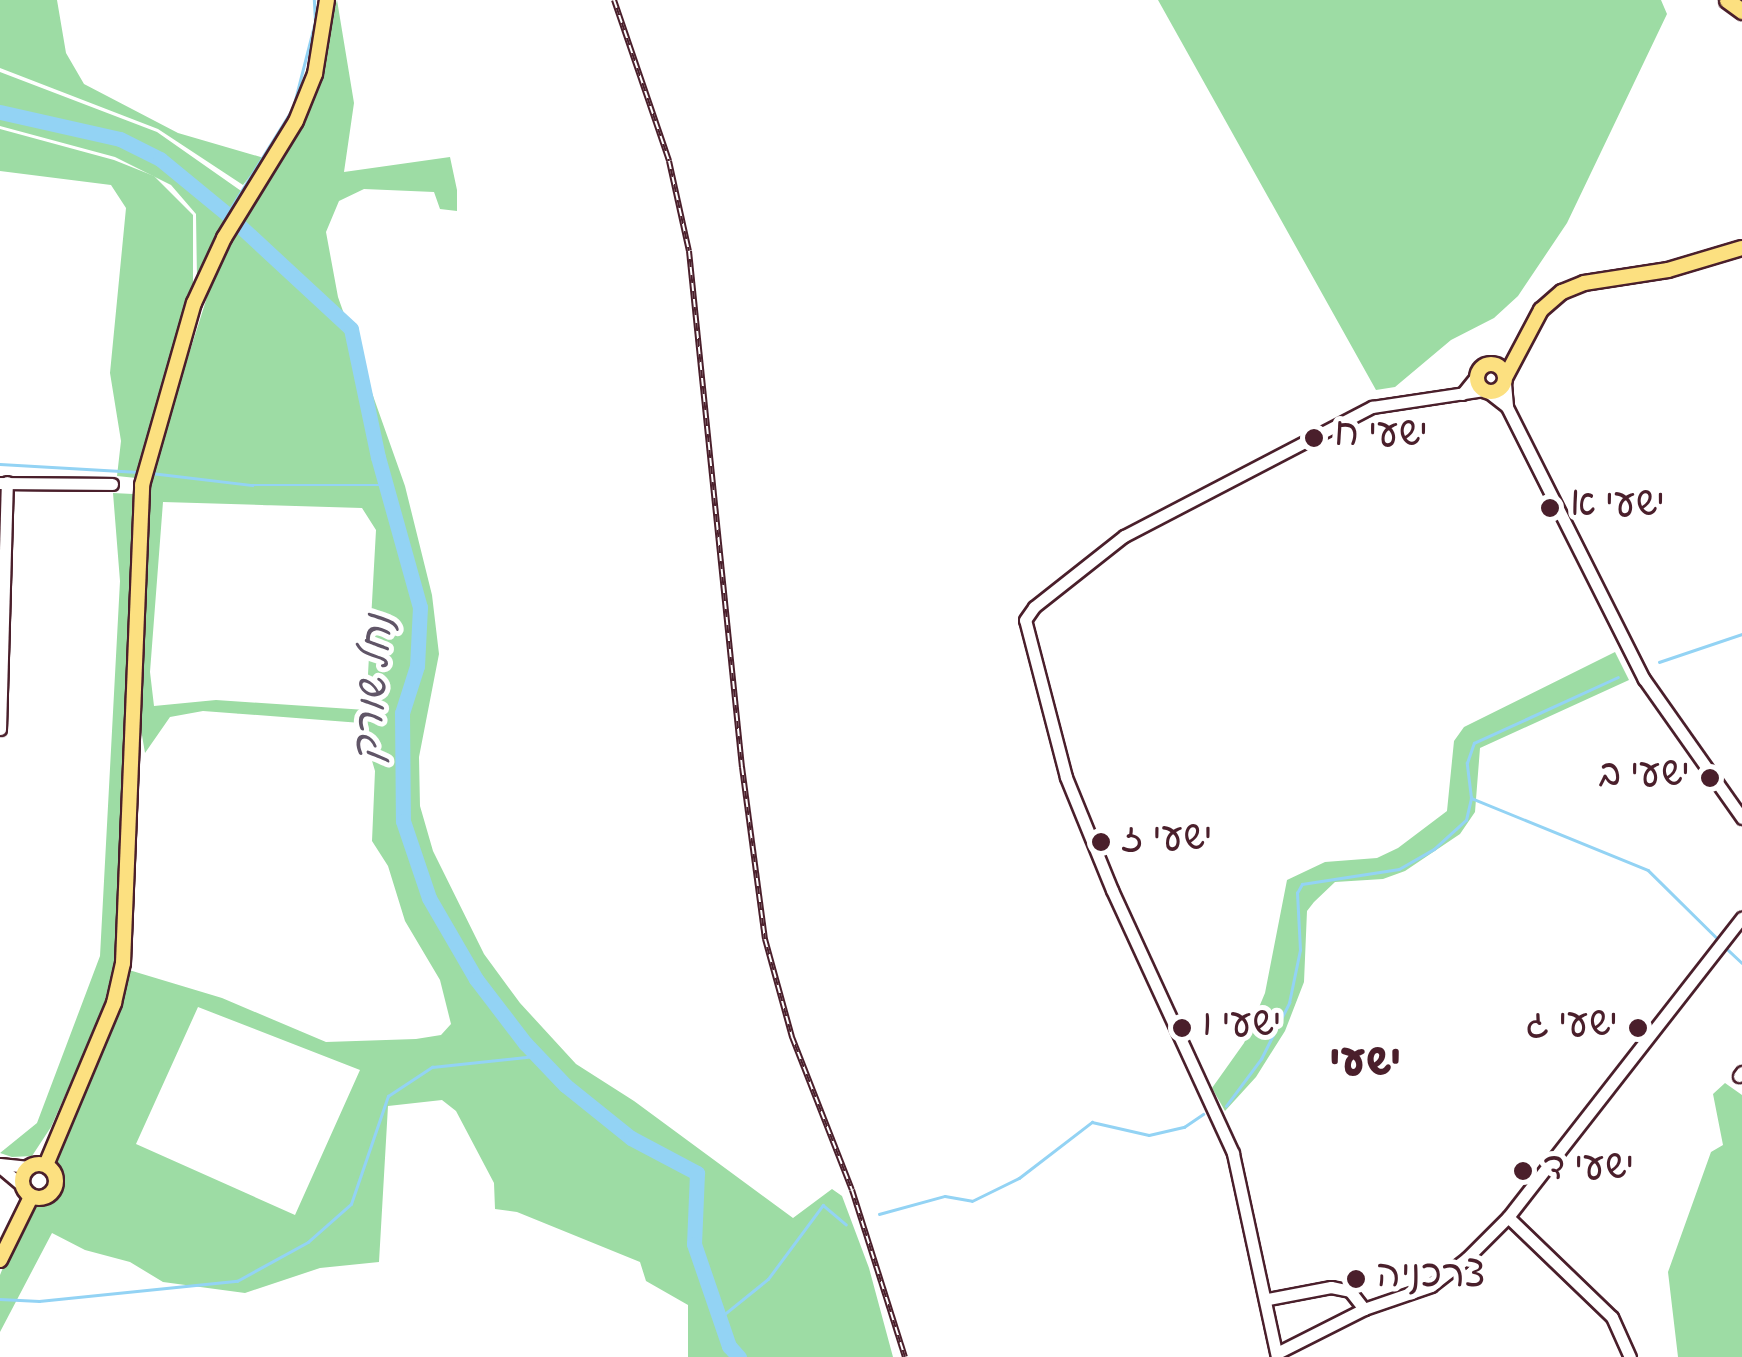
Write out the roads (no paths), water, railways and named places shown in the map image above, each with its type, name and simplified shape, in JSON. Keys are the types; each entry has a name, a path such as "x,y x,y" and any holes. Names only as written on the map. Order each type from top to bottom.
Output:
{"highway":[{"path":"1727,0 1742,12"}],"main road":[{"path":"46,1165 114,1003 123,963 142,486 194,303 224,238 296,121 315,74 327,0"},
{"path":"1515,351 1478,374 1486,391 1505,380 1515,351 1541,310 1562,292 1584,284 1668,270 1742,248"},
{"path":"1493,363 1505,380"},
{"path":"0,1260 27,1192 29,1167 46,1165"},
{"path":"27,1192 43,1198 56,1187 56,1176 46,1165"}],"street":[{"path":"1462,394 1478,374"},
{"path":"1505,380 1507,407 1644,679 1742,818"},
{"path":"1507,407 1486,391 1372,407 1124,536 1034,607 1025,620 1066,776 1112,890 1233,1153 1268,1299 1277,1355 1364,1309 1431,1286 1508,1217 1742,918"},
{"path":"0,729 3,482 112,484"},
{"path":"0,1165 29,1167"},
{"path":"0,1165 27,1192"},
{"path":"1508,1217 1612,1317 1630,1357"},
{"path":"1268,1299 1331,1286 1350,1291 1364,1309"}],"waterway":[{"path":"227,214 293,108 315,22 314,0"},
{"name":"נחל שורק","path":"0,112 120,139 160,159 227,214 351,329 378,457 420,607 417,666 402,713 403,821 429,898 476,979 525,1043 565,1085 631,1138 697,1173 694,1244 729,1346 739,1357"},
{"path":"0,464 138,472"},
{"path":"151,473 252,485 386,485"},
{"path":"1659,662 1742,634"},
{"path":"1226,1106 1261,1059 1289,1003 1300,950 1297,893 1302,884 1399,869 1434,849 1466,820 1471,798 1467,763 1474,743 1618,677"},
{"path":"1471,798 1648,870 1720,941"},
{"path":"1725,947 1742,963"},
{"path":"0,1299 39,1301 237,1281 308,1242 351,1204 388,1096 432,1067 537,1056"},
{"path":"879,1214 945,1196 972,1201 1019,1178 1092,1122 1149,1135 1184,1127 1203,1114"},
{"path":"721,1317 768,1279 823,1205 846,1224"}],"railway":[{"path":"614,0 669,161 689,251 742,767 765,939 792,1037 852,1190 905,1357"}],"place":[{"name":"ישעי ח","path":"1314,438"},
{"name":"ישעי א","path":"1550,508"},
{"name":"ישעי ב","path":"1710,778"},
{"name":"ישעי ז","path":"1101,842"},
{"name":"ישעי ו","path":"1182,1028"},
{"name":"ישעי ג","path":"1638,1028"},
{"name":"ישעי ד","path":"1523,1171"},
{"name":"צרכניה","path":"1356,1279"}],"district":[{"name":"ישעי","path":"1365,1066"}]}
